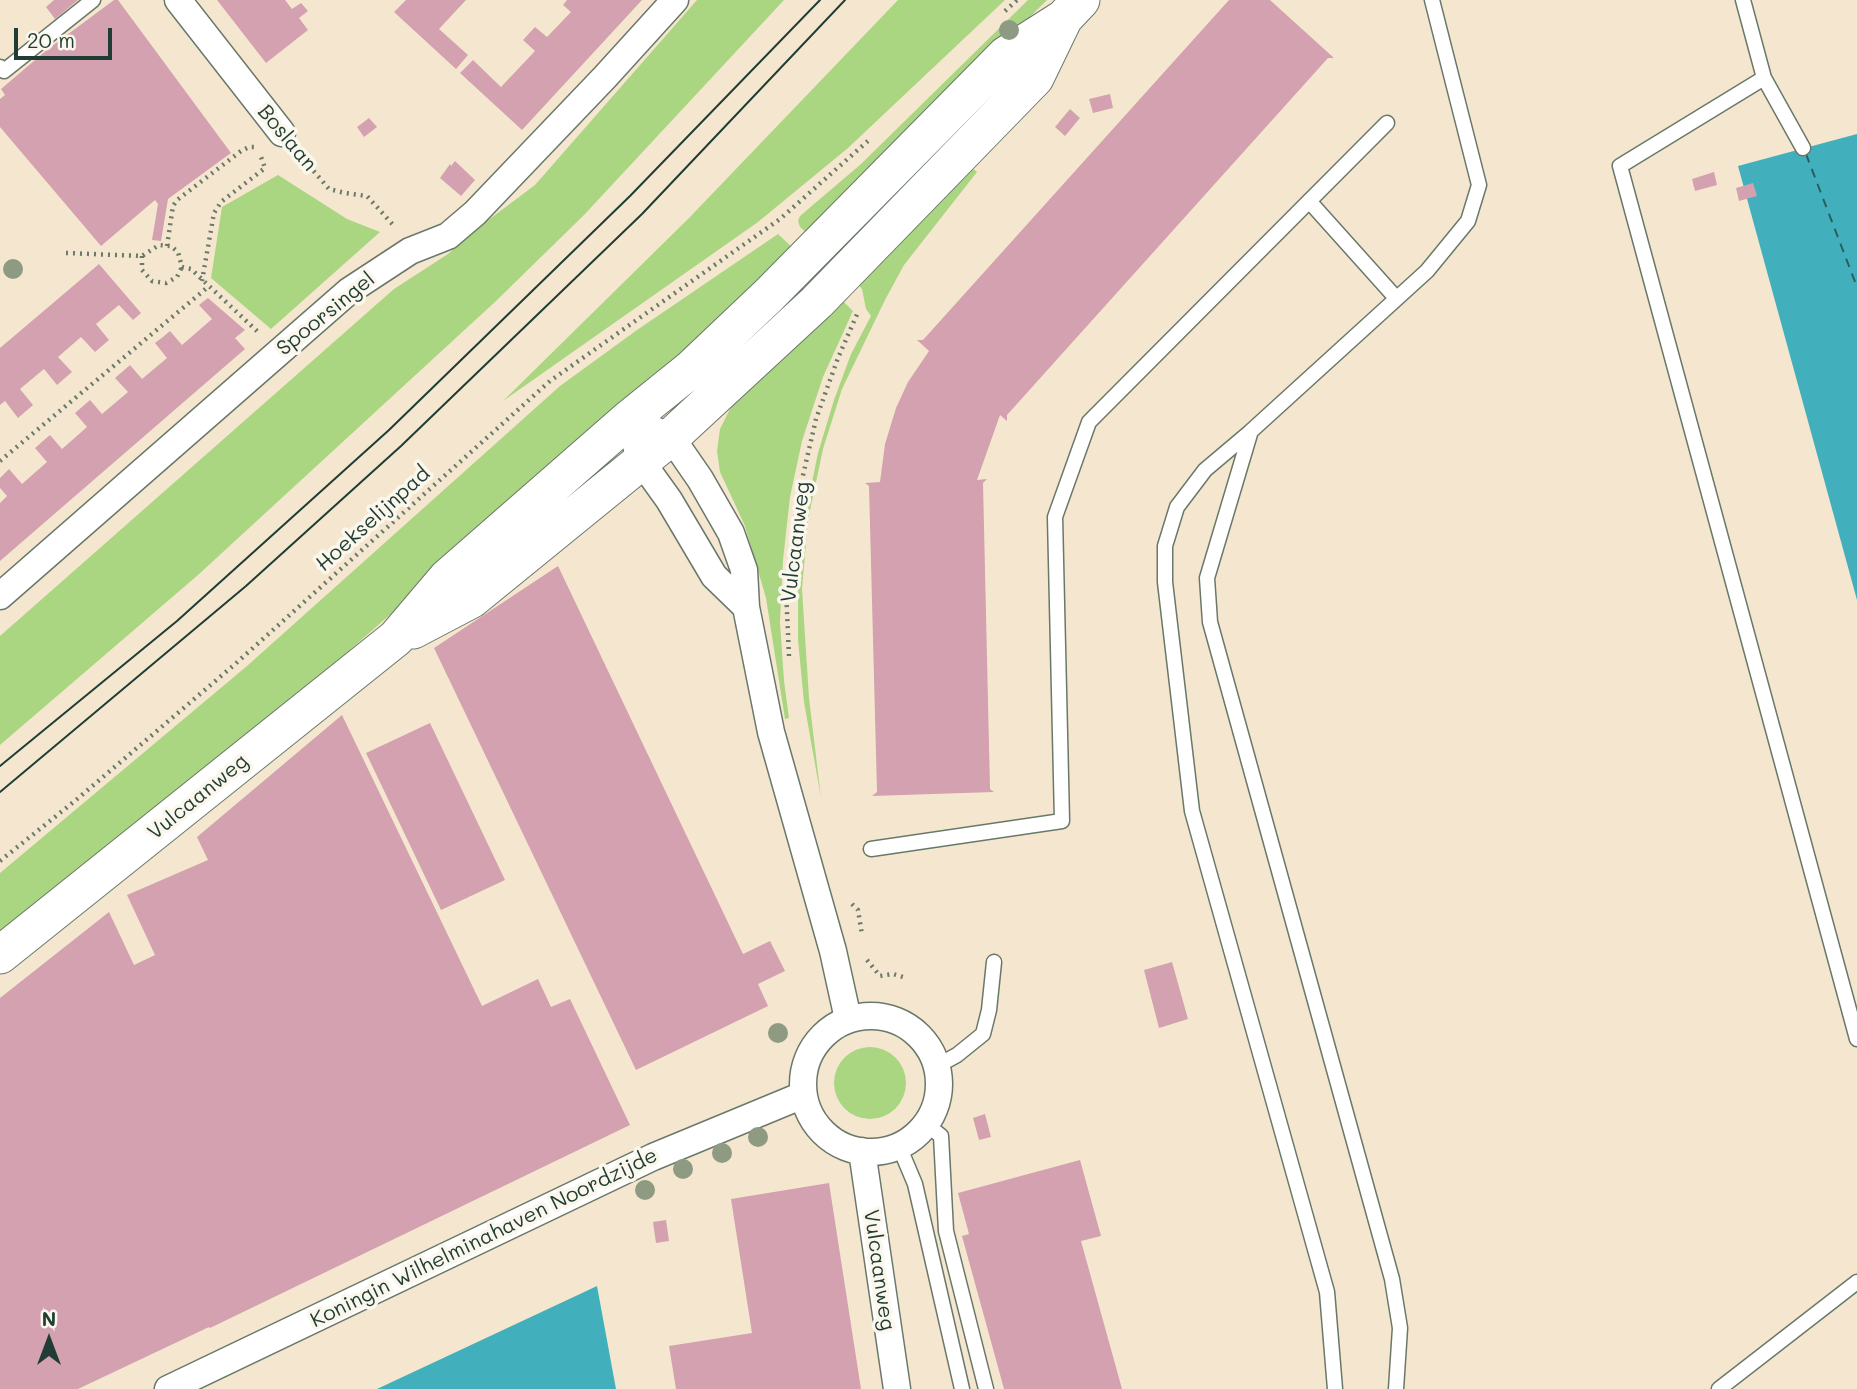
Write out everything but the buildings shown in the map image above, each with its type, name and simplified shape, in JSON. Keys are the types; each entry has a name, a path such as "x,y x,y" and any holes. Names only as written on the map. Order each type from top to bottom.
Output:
{"main road":[{"name":"Vulcaanweg","path":"397,638 447,578 629,419 691,369 815,250 1006,55 1072,9"},
{"name":"Vulcaanweg","path":"0,956 397,638 472,599 671,437 842,276 1035,78 1072,9"}],"street":[{"name":"Boslaan","path":"178,0 282,134"},
{"name":"Spoorsingel","path":"0,596 349,290 410,251 448,236 475,213 675,0"},
{"path":"629,419 671,437"},
{"name":"Vulcaanweg","path":"629,419 641,461 670,500 714,576 746,607"},
{"name":"Vulcaanweg","path":"671,437 700,479 731,533 744,570 746,607 771,732 833,951 848,1019"},
{"path":"867,1016 890,1018 911,1028 927,1045 937,1066 939,1086 936,1106 926,1124 914,1137 888,1150 862,1151 842,1146 824,1134 811,1117 803,1095 805,1065 811,1050 821,1037 848,1019 867,1016"},
{"name":"Koningin Wilhelminahaven Noordzijde","path":"169,1389 653,1157 803,1095"},
{"name":"Vulcaanweg","path":"862,1151 897,1389"}],"lane":[{"path":"0,67 4,71 93,0"},
{"path":"1335,1389 1327,1292 1192,811 1166,582 1165,546 1177,507 1205,470 1427,271 1468,221 1479,185 1432,0"},
{"path":"1743,0 1764,78 1803,148"},
{"path":"1764,78 1620,166 1857,1039"},
{"path":"871,849 1062,821 1055,517 1089,422 1387,122"},
{"path":"1308,201 1396,298"},
{"path":"1250,432 1207,578 1210,622 1392,1279 1400,1328 1396,1389"},
{"path":"937,1066 957,1055 983,1034 989,1010 994,962"},
{"path":"926,1124 941,1136 946,1231 986,1389"},
{"path":"899,1146 915,1184 962,1389"},
{"path":"1719,1389 1857,1282"}],"path":[{"name":"Boslaan","path":"282,134 329,188 368,196 395,227 410,251"},
{"path":"167,246 173,206 177,200 241,151 249,146 260,146 259,153 265,168 221,202 214,213 202,281"},
{"name":"Hoekselijnpad","path":"0,861 76,800 233,665 550,381 780,219 815,250"},
{"path":"66,253 142,256 159,245 172,246 178,252 182,267 177,278 166,284 152,281 142,270 142,256"},
{"path":"182,267 191,269 251,324 277,354"},
{"name":"Vulcaanweg","path":"789,664 786,590 798,497 816,419 859,308 859,297 842,276"},
{"path":"0,461 208,287"},
{"path":"886,975 903,977"}],"green space":[{"path":"697,0 784,0 584,215 496,301 198,575 0,745 0,636 394,289 448,254 535,185"},
{"path":"898,0 1005,0 848,148 758,222 503,401 689,218"},
{"path":"1028,0 1047,0 809,235 800,227 800,216 861,164"},
{"path":"971,167 977,172 904,265 885,300 842,389 823,449 808,520 802,589 809,698 821,798 804,702 798,640 798,591 806,511 818,453 851,354 871,316 866,309 862,289 854,280"},
{"path":"278,175 347,219 380,232 271,329 211,278 222,207"},
{"path":"778,234 795,250 540,483 147,826 0,943 0,873 247,666 560,386"},
{"path":"838,296 853,311 823,377 802,441 790,497 780,622 789,718 785,719 766,598 745,526 720,472 717,451 720,429 733,403"},
{"path":"870,1047 890,1053 900,1063 906,1083 900,1103 890,1113 870,1119 850,1113 840,1103 834,1083 840,1063 850,1053"}],"water":[{"path":"1857,134 1857,600 1738,166"},
{"path":"597,1286 616,1389 377,1389"}],"ferry route":[{"path":"1806,154 1857,287"}],"tram line":[{"path":"0,766 177,621 389,430 630,196 820,0"},
{"path":"0,792 246,586 401,446 642,214 845,0"}]}
